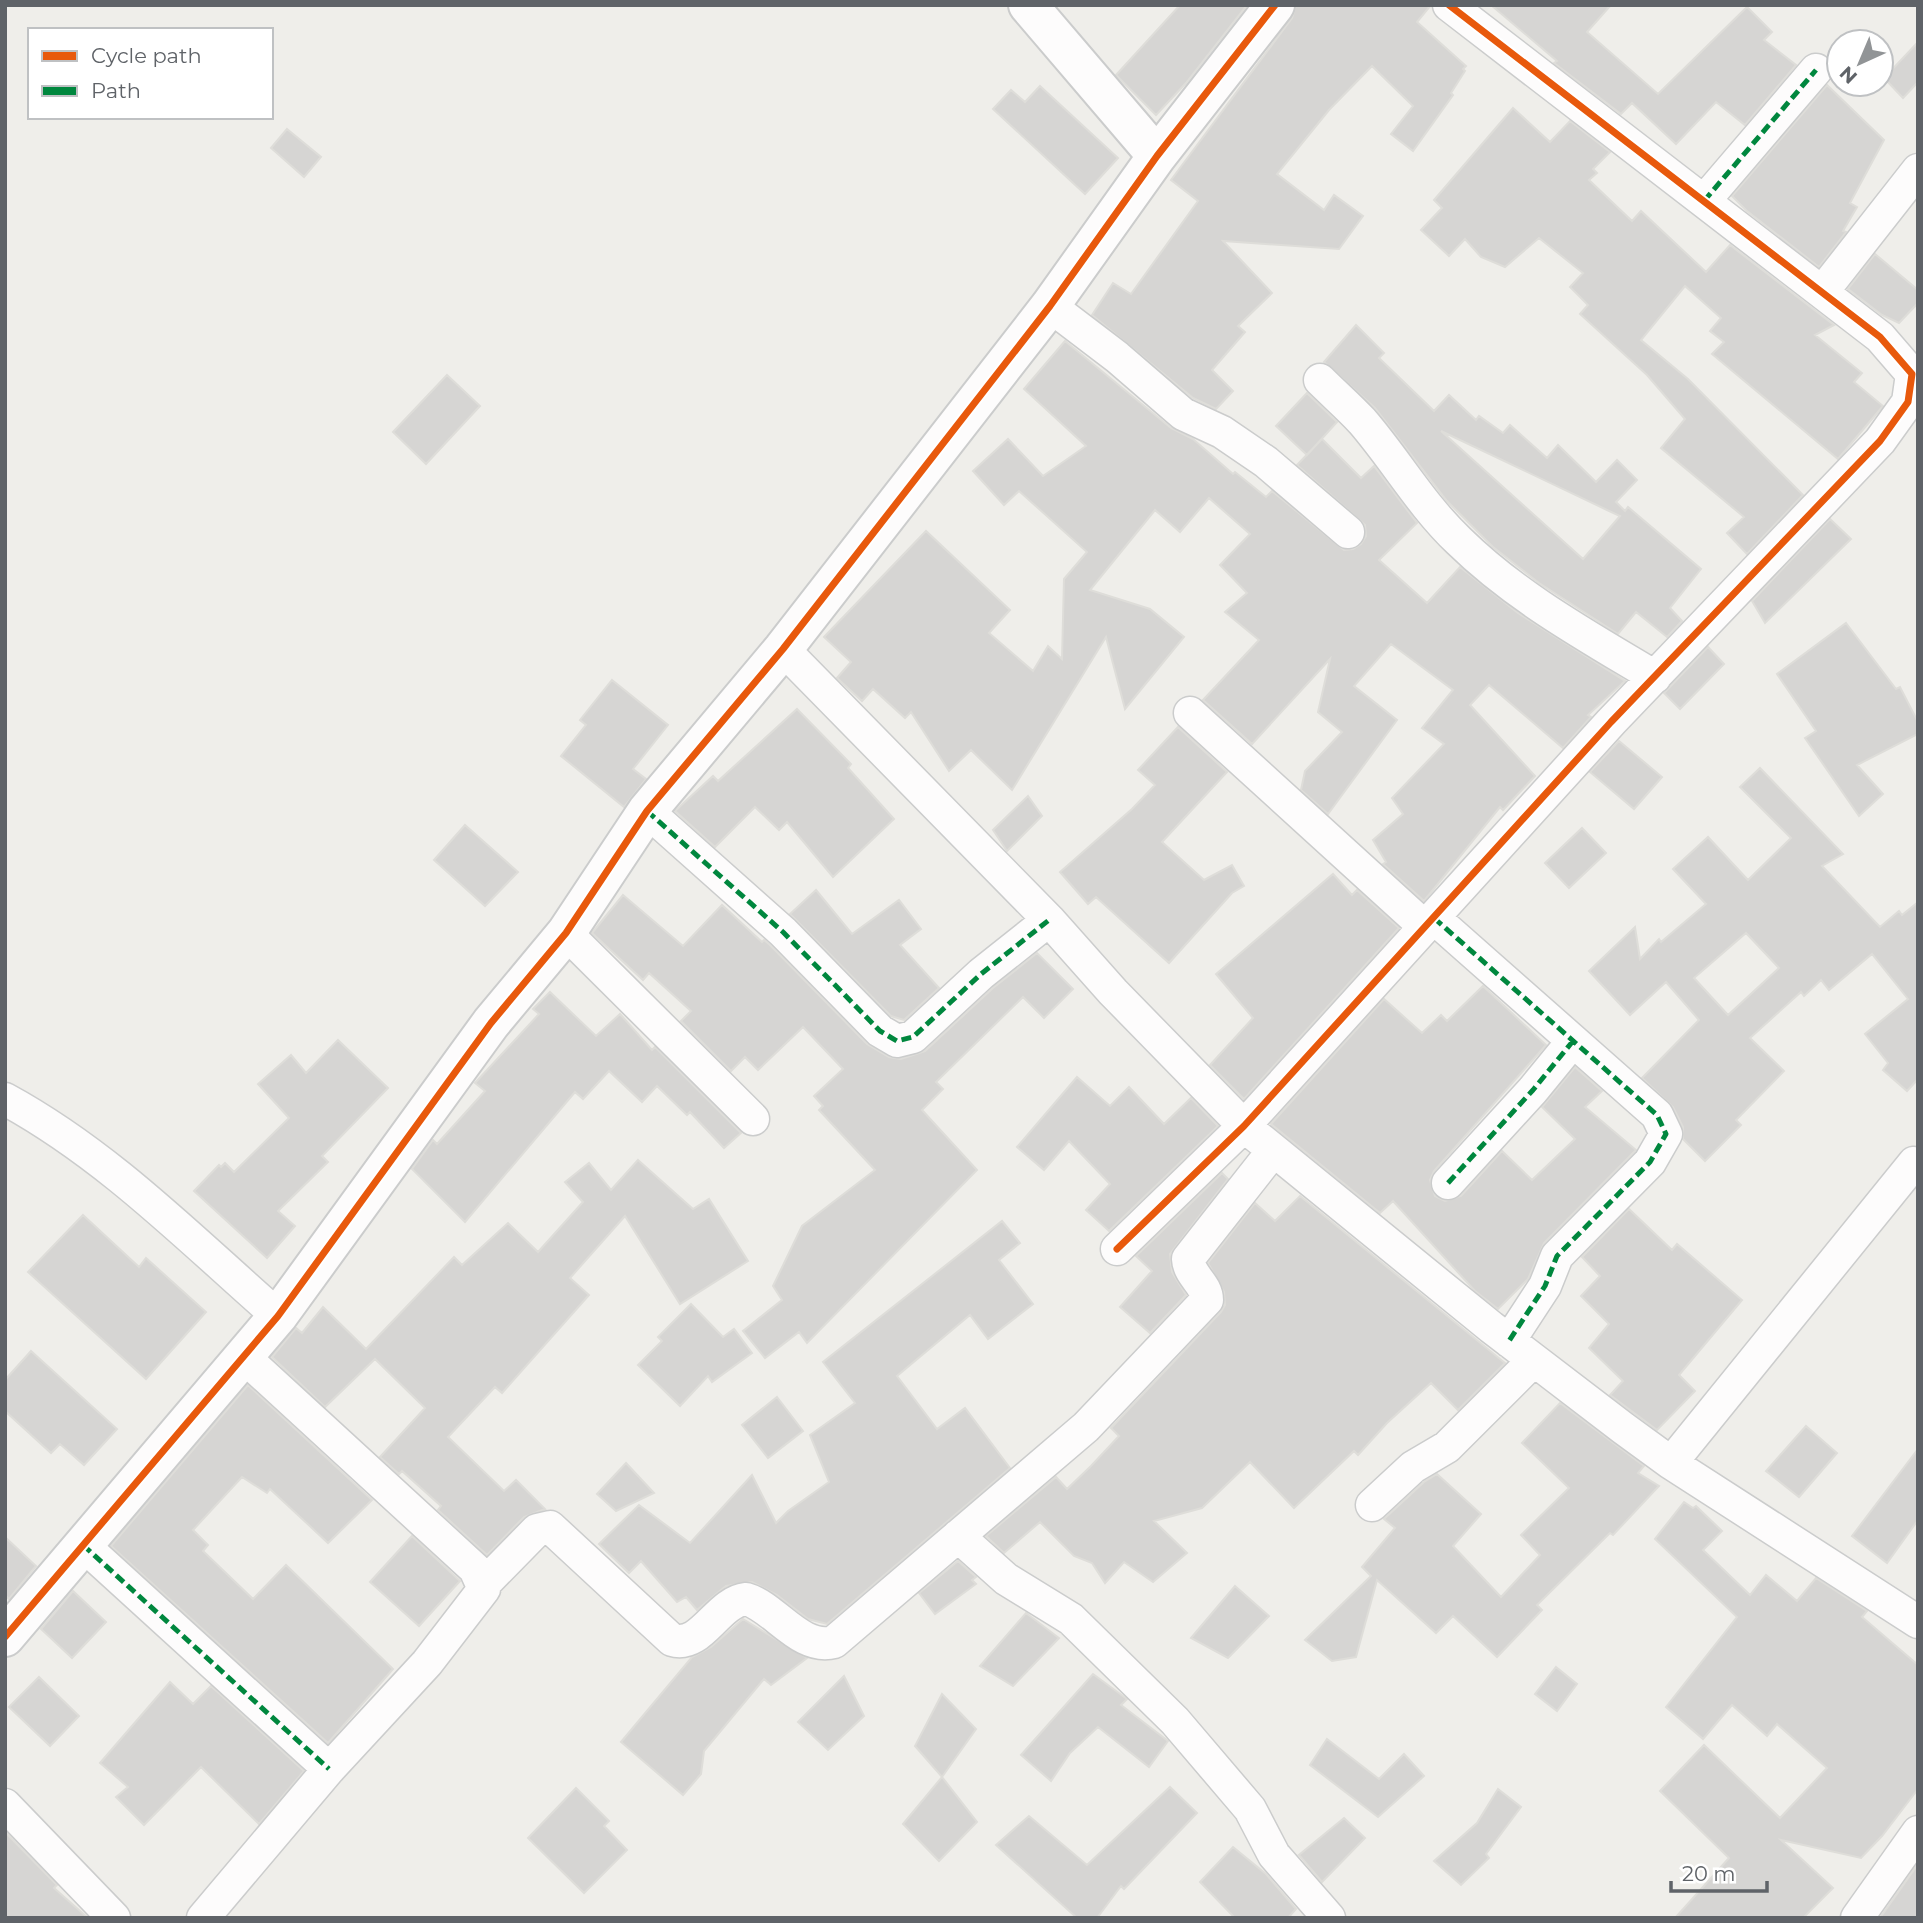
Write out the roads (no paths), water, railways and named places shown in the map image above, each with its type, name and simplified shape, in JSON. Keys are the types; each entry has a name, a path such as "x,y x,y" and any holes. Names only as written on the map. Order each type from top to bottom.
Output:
{"street":[{"path":"1028,5 1157,156"},
{"path":"5,1637 278,1316 491,1023 566,933 647,811 783,649 1050,306 1157,156 1275,5"},
{"path":"1117,1249 1244,1126 1655,677 1880,441 1908,402 1912,374 1880,337 1449,5"},
{"path":"1704,201 1816,70"},
{"path":"1823,291 1918,170"},
{"path":"1050,306 1117,357 1183,414 1222,432 1266,462 1348,532"},
{"path":"1320,380 1363,422 1397,470 1457,540 1503,580 1547,611 1655,677"},
{"path":"783,649 1049,920 1113,992 1244,1126 1273,1151 1534,1360 1671,1463 1918,1622"},
{"path":"1190,713 1430,923 1573,1041 1657,1115 1666,1134 1650,1162 1557,1256 1545,1286 1509,1340"},
{"path":"647,811 783,932 880,1031 897,1041 913,1037 981,974 1049,920"},
{"path":"566,933 752,1119"},
{"path":"1448,1183 1533,1090 1573,1041"},
{"path":"5,1099 69,1137 121,1176 278,1316"},
{"path":"203,1918 330,1769 427,1664 475,1604 484,1584 537,1530 550,1527 672,1640 689,1640 730,1605 746,1599 806,1637 826,1644 840,1638 1086,1427 1207,1300 1206,1290 1189,1269 1188,1259 1273,1151"},
{"path":"1671,1463 1914,1163"},
{"path":"243,1356 431,1532 468,1562 484,1584"},
{"path":"1372,1504 1413,1467 1447,1447 1534,1360"},
{"path":"958,1536 1006,1579 1071,1619 1175,1721 1250,1809 1274,1855 1329,1918"},
{"path":"83,1545 330,1769"},
{"path":"10,1819 111,1917"},
{"path":"1857,1918 1918,1832"}]}
